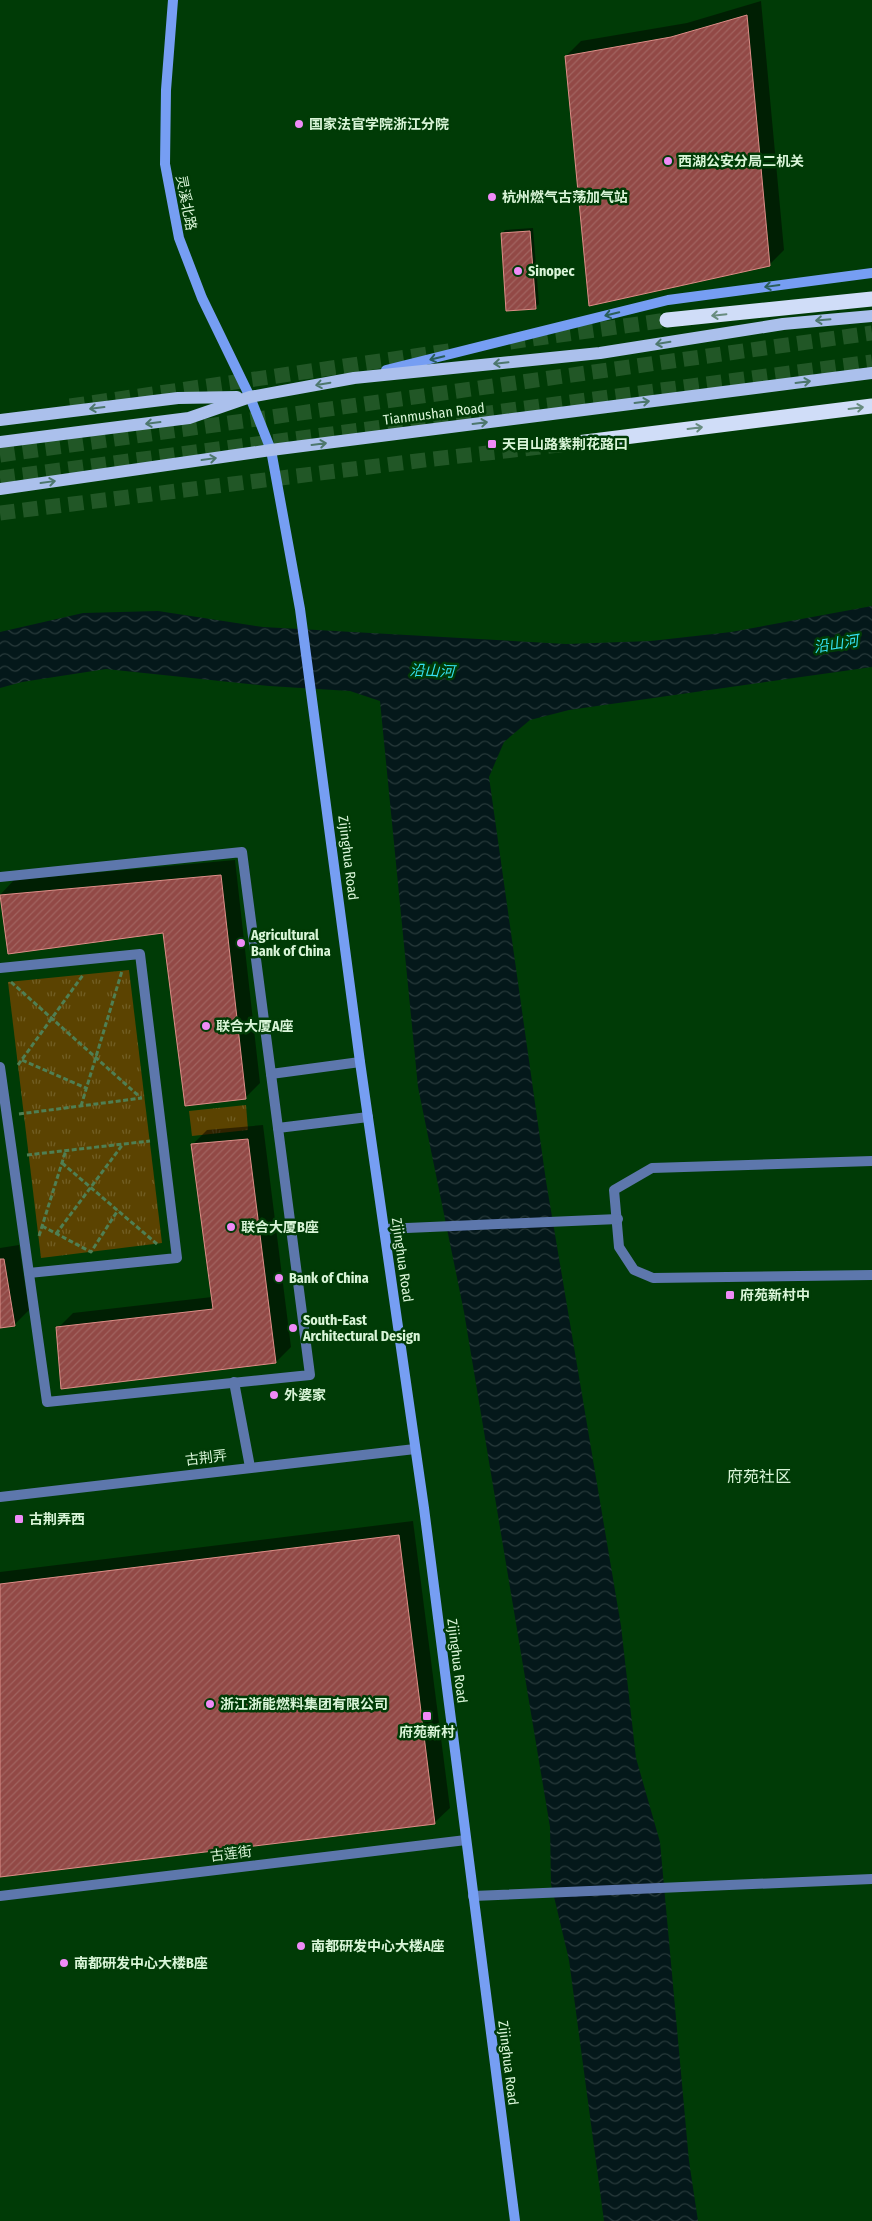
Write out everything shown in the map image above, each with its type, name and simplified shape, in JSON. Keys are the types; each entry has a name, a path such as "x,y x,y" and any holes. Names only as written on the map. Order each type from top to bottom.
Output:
{"highway":[{"path":"667,320 872,299"},
{"path":"577,444 872,406"}],"main road":[{"path":"0,420 178,398 250,396 354,378 600,353 783,324 872,316"},
{"name":"Tianmushan Road","path":"0,489 271,450 872,373"},
{"path":"0,442 189,418 250,396"}],"street":[{"name":"灵溪北路","path":"172,0 166,90 165,164 179,238 202,298 250,396"},
{"path":"354,378 668,300 872,273"},
{"name":"Zijinghua Road","path":"250,396 271,450 300,608 360,1062 415,1449 515,2221"},
{"path":"0,877 242,852 310,1375 47,1402 0,1067"},
{"path":"0,968 140,954 177,1258 29,1273"},
{"path":"271,1074 360,1062"},
{"path":"278,1128 368,1117"},
{"path":"872,1161 652,1168 614,1190 618,1219 618,1247 634,1270 653,1278 872,1275"},
{"path":"384,1229 618,1219"},
{"path":"234,1382 250,1467"},
{"name":"古荆弄","path":"0,1497 415,1449"},
{"name":"古莲街","path":"0,1896 466,1840"},
{"path":"473,1896 872,1879"}],"path":[{"path":"80,1106 122,971"},
{"path":"18,1065 83,975"},
{"path":"11,982 141,1098"},
{"path":"22,1060 86,1088"},
{"path":"7,1116 157,1096"},
{"path":"13,1158 66,1150 163,1140"},
{"path":"56,1234 124,1144"},
{"path":"39,1237 66,1150"},
{"path":"62,1163 157,1244"},
{"path":"42,1226 91,1252 118,1210"}],"green space":[{"path":"129,970 162,1243 41,1258 8,982"},
{"path":"246,1105 248,1130 192,1136 189,1111"}],"water":[{"name":"沿山河","path":"872,606 872,667 569,710 530,720 504,742 489,777 546,1181 621,1626 636,1758 660,1842 689,2161 698,2221 604,2221 569,1960 551,1884 550,1827 464,1312 418,1087 380,701 350,691 269,686 106,669 22,682 0,688 0,632 83,613 158,611 263,627 566,644 651,641 731,632"}],"building":[{"name":"西湖公安分局二机关","path":"747,15 770,266 589,306 565,56 671,37"},
{"name":"Sinopec","path":"530,231 536,309 506,311 501,233"},
{"name":"联合大厦A座","path":"221,875 246,1099 185,1106 163,933 8,954 0,895"},
{"name":"联合大厦B座","path":"248,1139 276,1363 61,1389 56,1327 213,1309 191,1144"},
{"path":"0,1259 4,1259 15,1326 0,1328"},
{"name":"浙江浙能燃料集团有限公司","path":"399,1535 435,1824 0,1877 0,1584"}],"tunnel":[{"path":"510,342 667,320"},
{"path":"0,455 872,333"},
{"path":"70,406 455,350"},
{"path":"0,478 872,362"},
{"path":"0,513 577,443"}],"place":[{"name":"国家法官学院浙江分院","path":"299,124"},
{"name":"西湖公安分局二机关","path":"668,161"},
{"name":"杭州燃气古荡加气站","path":"492,197"},
{"name":"Sinopec","path":"518,271"},
{"name":"天目山路紫荆花路口","path":"492,444"},
{"name":"Agricultural Bank of China","path":"241,943"},
{"name":"联合大厦A座","path":"206,1026"},
{"name":"联合大厦B座","path":"231,1227"},
{"name":"Bank of China","path":"279,1278"},
{"name":"府苑新村中","path":"730,1295"},
{"name":"South-East Architectural Design","path":"293,1328"},
{"name":"外婆家","path":"274,1395"},
{"name":"古荆弄西","path":"19,1519"},
{"name":"浙江浙能燃料集团有限公司","path":"210,1704"},
{"name":"府苑新村","path":"427,1716"},
{"name":"南都研发中心大楼A座","path":"301,1946"},
{"name":"南都研发中心大楼B座","path":"64,1963"}],"district":[{"name":"府苑社区","path":"759,1476"}]}
